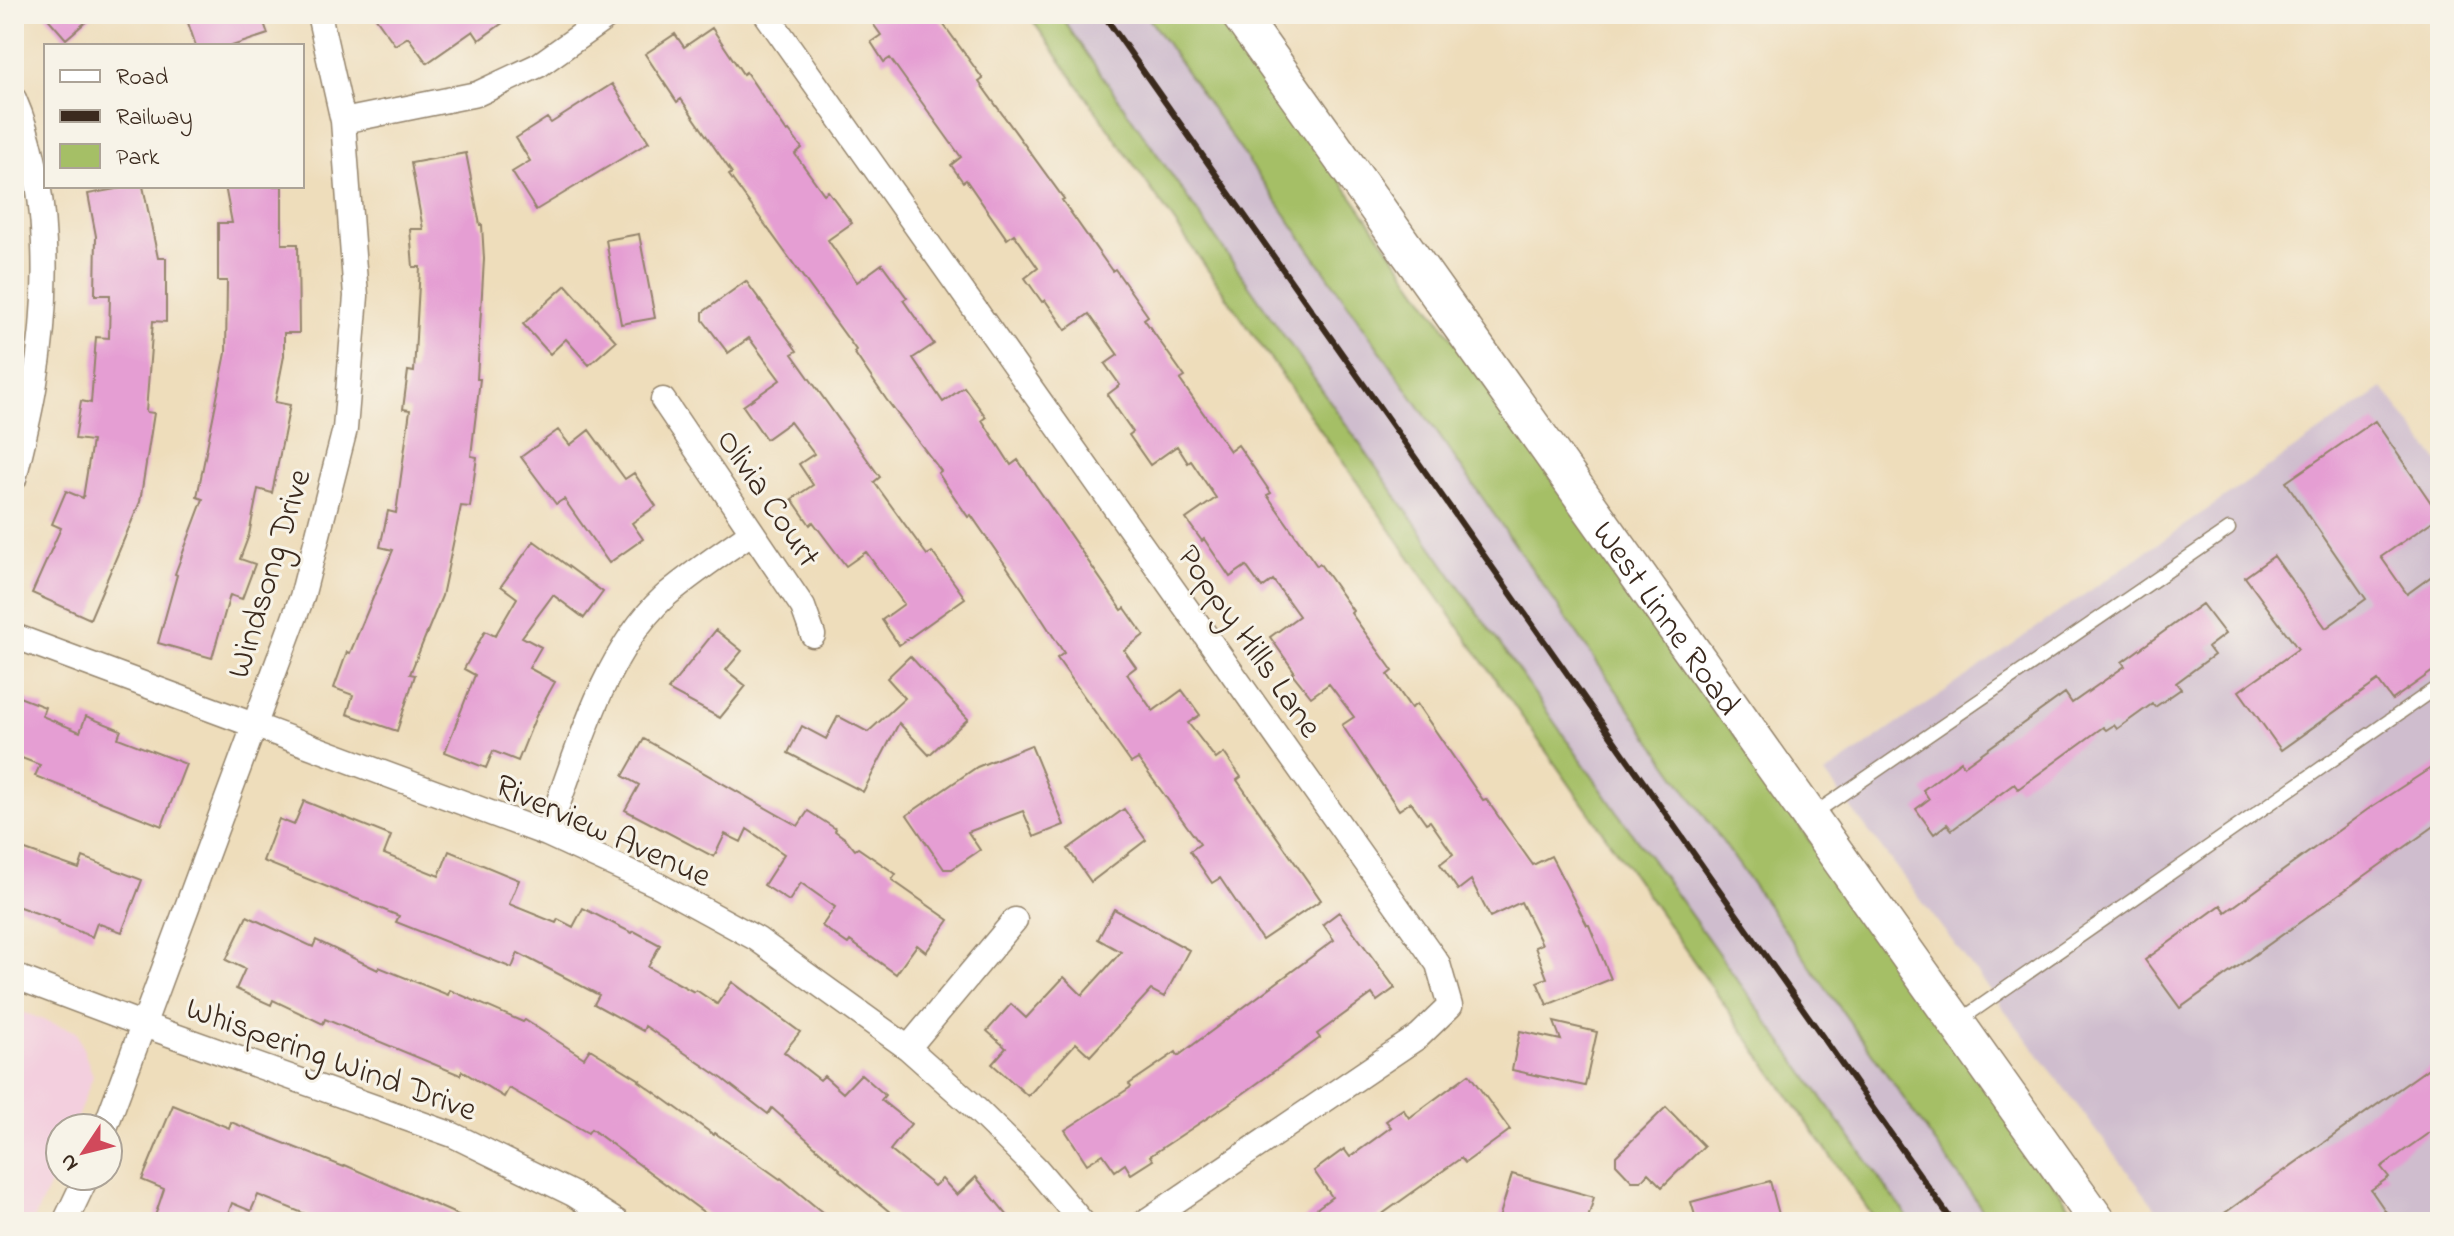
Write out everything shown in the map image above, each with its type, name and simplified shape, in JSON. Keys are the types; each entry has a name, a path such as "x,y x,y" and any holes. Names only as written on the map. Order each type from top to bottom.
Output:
{"main road":[{"name":"West Linne Road","path":"1239,14 2098,1222"}],"street":[{"name":"Windsong Drive","path":"111,1112 302,597 345,429 356,296 343,121 319,14"},
{"path":"343,121 477,94 539,65 611,14"},
{"name":"Poppy Hills Lane","path":"766,14 1438,964 1450,1006 1419,1036 1145,1222"},
{"path":"14,99 34,154 44,234 40,343 34,391 14,479"},
{"name":"Olivia Court","path":"663,400 803,607 813,635"},
{"path":"547,834 604,682 629,638 663,598 752,532"},
{"name":"Riverview Avenue","path":"14,636 547,834 658,885 757,939 908,1048 1036,1168 1082,1222"},
{"path":"908,1048 1015,920"},
{"name":"Whispering Wind Drive","path":"14,976 453,1135 573,1194 617,1222"},
{"path":"65,1222 79,1192"}],"lane":[{"path":"1809,817 2229,529"},
{"path":"1956,1023 2440,685"}],"shaded area":[{"path":"1028,14 1222,14 2081,1222 1876,1222"},
{"path":"2383,388 2440,464 2440,1222 2166,1222 1825,774"},
{"path":"14,1009 77,1032 93,1076 79,1112 44,1112 44,1192 46,1192 33,1222 14,1222"}],"green space":[{"path":"1028,14 1059,14 1620,816 1911,1222 1877,1222"},
{"path":"1146,14 1222,14 2081,1222 1991,1222 1669,766"}],"building":[{"path":"44,14 95,14 66,39"},
{"path":"185,14 261,14 268,34 238,44 195,44"},
{"path":"373,14 515,14 479,40 473,31 427,63 408,37 395,45"},
{"path":"866,14 936,14 983,79 979,82 1112,271 1115,269 1148,316 1144,319 1185,377 1180,380 1230,451 1238,445 1271,493 1267,495 1353,611 1351,613 1393,671 1388,675 1411,708 1417,704 1483,800 1486,799 1533,865 1551,856 1589,925 1611,979 1547,1005 1537,982 1547,978 1535,947 1542,944 1521,902 1490,917 1471,880 1458,890 1440,864 1453,854 1430,821 1426,823 1411,802 1399,810 1342,725 1354,717 1329,684 1311,697 1270,637 1299,616 1273,580 1262,588 1246,566 1230,577 1186,519 1216,498 1177,446 1150,465 1129,435 1133,432 1107,395 1120,385 1105,364 1118,355 1089,314 1066,330 1045,300 1042,302 1025,278 1038,268 1014,234 1007,239 966,180 963,182 951,165 961,157 890,58 884,62 871,42 881,35"},
{"path":"712,28 743,74 746,72 787,132 802,148 795,154 824,194 828,191 852,223 828,240 857,282 882,264 907,298 903,300 934,344 913,358 943,402 964,387 986,417 982,420 1011,465 1018,460 1122,610 1125,608 1144,635 1124,650 1136,667 1127,674 1153,711 1182,690 1200,715 1188,723 1216,759 1224,753 1241,777 1237,780 1321,900 1262,940 1220,878 1212,883 1190,851 1200,844 1138,759 1131,763 1057,658 1064,653 1023,590 971,515 968,517 938,473 941,471 886,399 854,352 856,350 729,175 732,173 681,99 677,102 645,54 675,34 684,47"},
{"path":"612,84 649,142 536,210 512,172 530,161 516,138 547,118 551,123"},
{"path":"466,153 482,225 484,259 477,379 480,379 471,456 477,457 470,507 461,506 442,596 410,674 415,675 397,731 347,714 353,695 334,688 393,550 380,547 388,511 396,513 410,410 403,409 408,371 414,372 420,267 413,267 410,229 423,229 411,163"},
{"path":"121,188 143,188 158,258 166,258 166,322 153,321 146,412 154,413 140,502 90,619 32,593 61,528 52,524 66,491 83,498 92,441 75,439 81,401 91,403 96,337 109,338 110,295 95,295 96,236 88,194"},
{"path":"225,188 282,188 282,244 298,244 299,333 284,333 284,356 275,402 290,405 272,493 258,489 249,535 240,559 255,564 242,599 230,595 212,658 158,643 175,574 203,499 197,497 226,353 227,281 218,281 218,223 232,223"},
{"path":"639,234 655,318 621,324 606,240"},
{"path":"746,281 797,351 792,354 880,477 874,482 927,555 932,552 965,598 899,645 882,620 904,604 866,552 846,566 792,499 813,485 799,464 814,454 790,422 766,439 743,406 780,380 749,338 728,353 703,320 703,312"},
{"path":"566,285 616,341 589,365 566,339 550,354 523,324"},
{"path":"2375,421 2440,516 2381,557 2407,594 2440,570 2440,666 2392,700 2378,681 2281,750 2239,691 2298,649 2245,577 2274,556 2326,628 2366,599 2286,482"},
{"path":"558,430 570,445 589,430 625,479 634,473 656,506 632,523 643,539 609,563 564,499 556,504 521,457"},
{"path":"534,541 603,592 584,618 553,595 522,637 541,647 529,668 555,682 536,716 518,761 493,751 486,768 445,752 475,675 464,669 485,631 495,636 517,598 501,586"},
{"path":"2202,604 2225,634 2208,647 2214,655 2176,683 2181,689 2155,707 2152,704 2117,729 2114,725 2106,730 2103,727 2018,789 2014,784 1952,830 1947,824 1934,834 1916,809 1929,799 1923,790 1961,761 1964,766 2065,693 2072,703 2125,666 2122,662"},
{"path":"716,630 742,651 726,670 746,686 720,718 668,690"},
{"path":"910,656 968,719 929,755 899,723 863,792 788,753 802,726 826,739 838,716 868,732 905,698 887,678"},
{"path":"14,695 45,707 42,716 80,732 86,716 121,730 118,738 186,764 162,826 35,776 40,765 14,755"},
{"path":"644,739 798,826 808,811 836,829 855,850 858,848 896,874 892,880 949,920 926,952 917,945 896,974 850,941 848,944 822,926 835,907 801,883 789,901 764,885 784,854 747,829 741,842 725,834 714,857 625,810 639,785 623,776"},
{"path":"1031,745 1064,825 1034,837 1023,811 968,832 980,850 952,869 944,869 907,815 977,767"},
{"path":"2440,762 2440,822 2180,1008 2145,960 2221,905 2226,912 2371,807"},
{"path":"304,801 391,836 384,854 439,876 449,851 519,880 509,904 556,923 558,919 573,927 583,908 632,933 634,931 660,945 648,967 694,992 696,990 717,1004 732,982 800,1032 784,1052 820,1080 824,1076 843,1093 861,1074 885,1095 881,1100 911,1124 890,1150 934,1186 942,1179 957,1195 976,1177 1013,1222 902,1222 839,1170 772,1108 768,1114 645,1026 643,1031 594,1004 599,995 518,953 512,968 396,922 399,916 263,861 279,819 294,825"},
{"path":"1124,809 1146,840 1091,882 1068,849"},
{"path":"14,846 79,869 83,857 142,880 122,932 97,923 92,937 14,905"},
{"path":"1114,909 1189,950 1164,997 1151,990 1090,1056 1076,1043 1028,1096 992,1064 1006,1048 987,1031 1011,1004 1026,1018 1064,977 1082,995 1121,952 1098,939"},
{"path":"1339,912 1395,988 1377,1001 1372,994 1317,1034 1320,1038 1150,1156 1153,1160 1131,1174 1125,1164 1115,1171 1103,1154 1087,1164 1065,1130 1131,1087 1129,1084 1176,1052 1178,1056 1334,940 1323,924"},
{"path":"247,916 313,947 316,940 378,970 379,967 448,995 450,990 523,1022 525,1020 584,1058 590,1049 781,1178 834,1222 717,1222 591,1129 588,1133 509,1088 504,1097 462,1071 460,1075 325,1019 323,1024 273,1000 271,1005 236,989 245,969 226,960"},
{"path":"1554,1022 1597,1032 1585,1086 1512,1070 1520,1031 1561,1040"},
{"path":"2440,1060 2440,1125 2381,1167 2389,1177 2371,1190 2393,1222 2212,1222"},
{"path":"1469,1074 1510,1130 1465,1163 1461,1158 1371,1222 1299,1222 1332,1197 1314,1171 1344,1149 1350,1157 1391,1127 1386,1121 1403,1109 1409,1118"},
{"path":"173,1105 229,1128 231,1122 345,1165 474,1222 325,1222 258,1195 251,1211 232,1203 225,1222 153,1222 164,1189 142,1180"},
{"path":"1666,1107 1704,1146 1662,1187 1648,1173 1641,1181 1632,1181 1616,1164 1616,1156"},
{"path":"1512,1174 1594,1197 1587,1222 1498,1222"},
{"path":"1770,1181 1781,1222 1697,1222 1691,1202"}],"railway":[{"path":"1103,14 1953,1222"}]}
